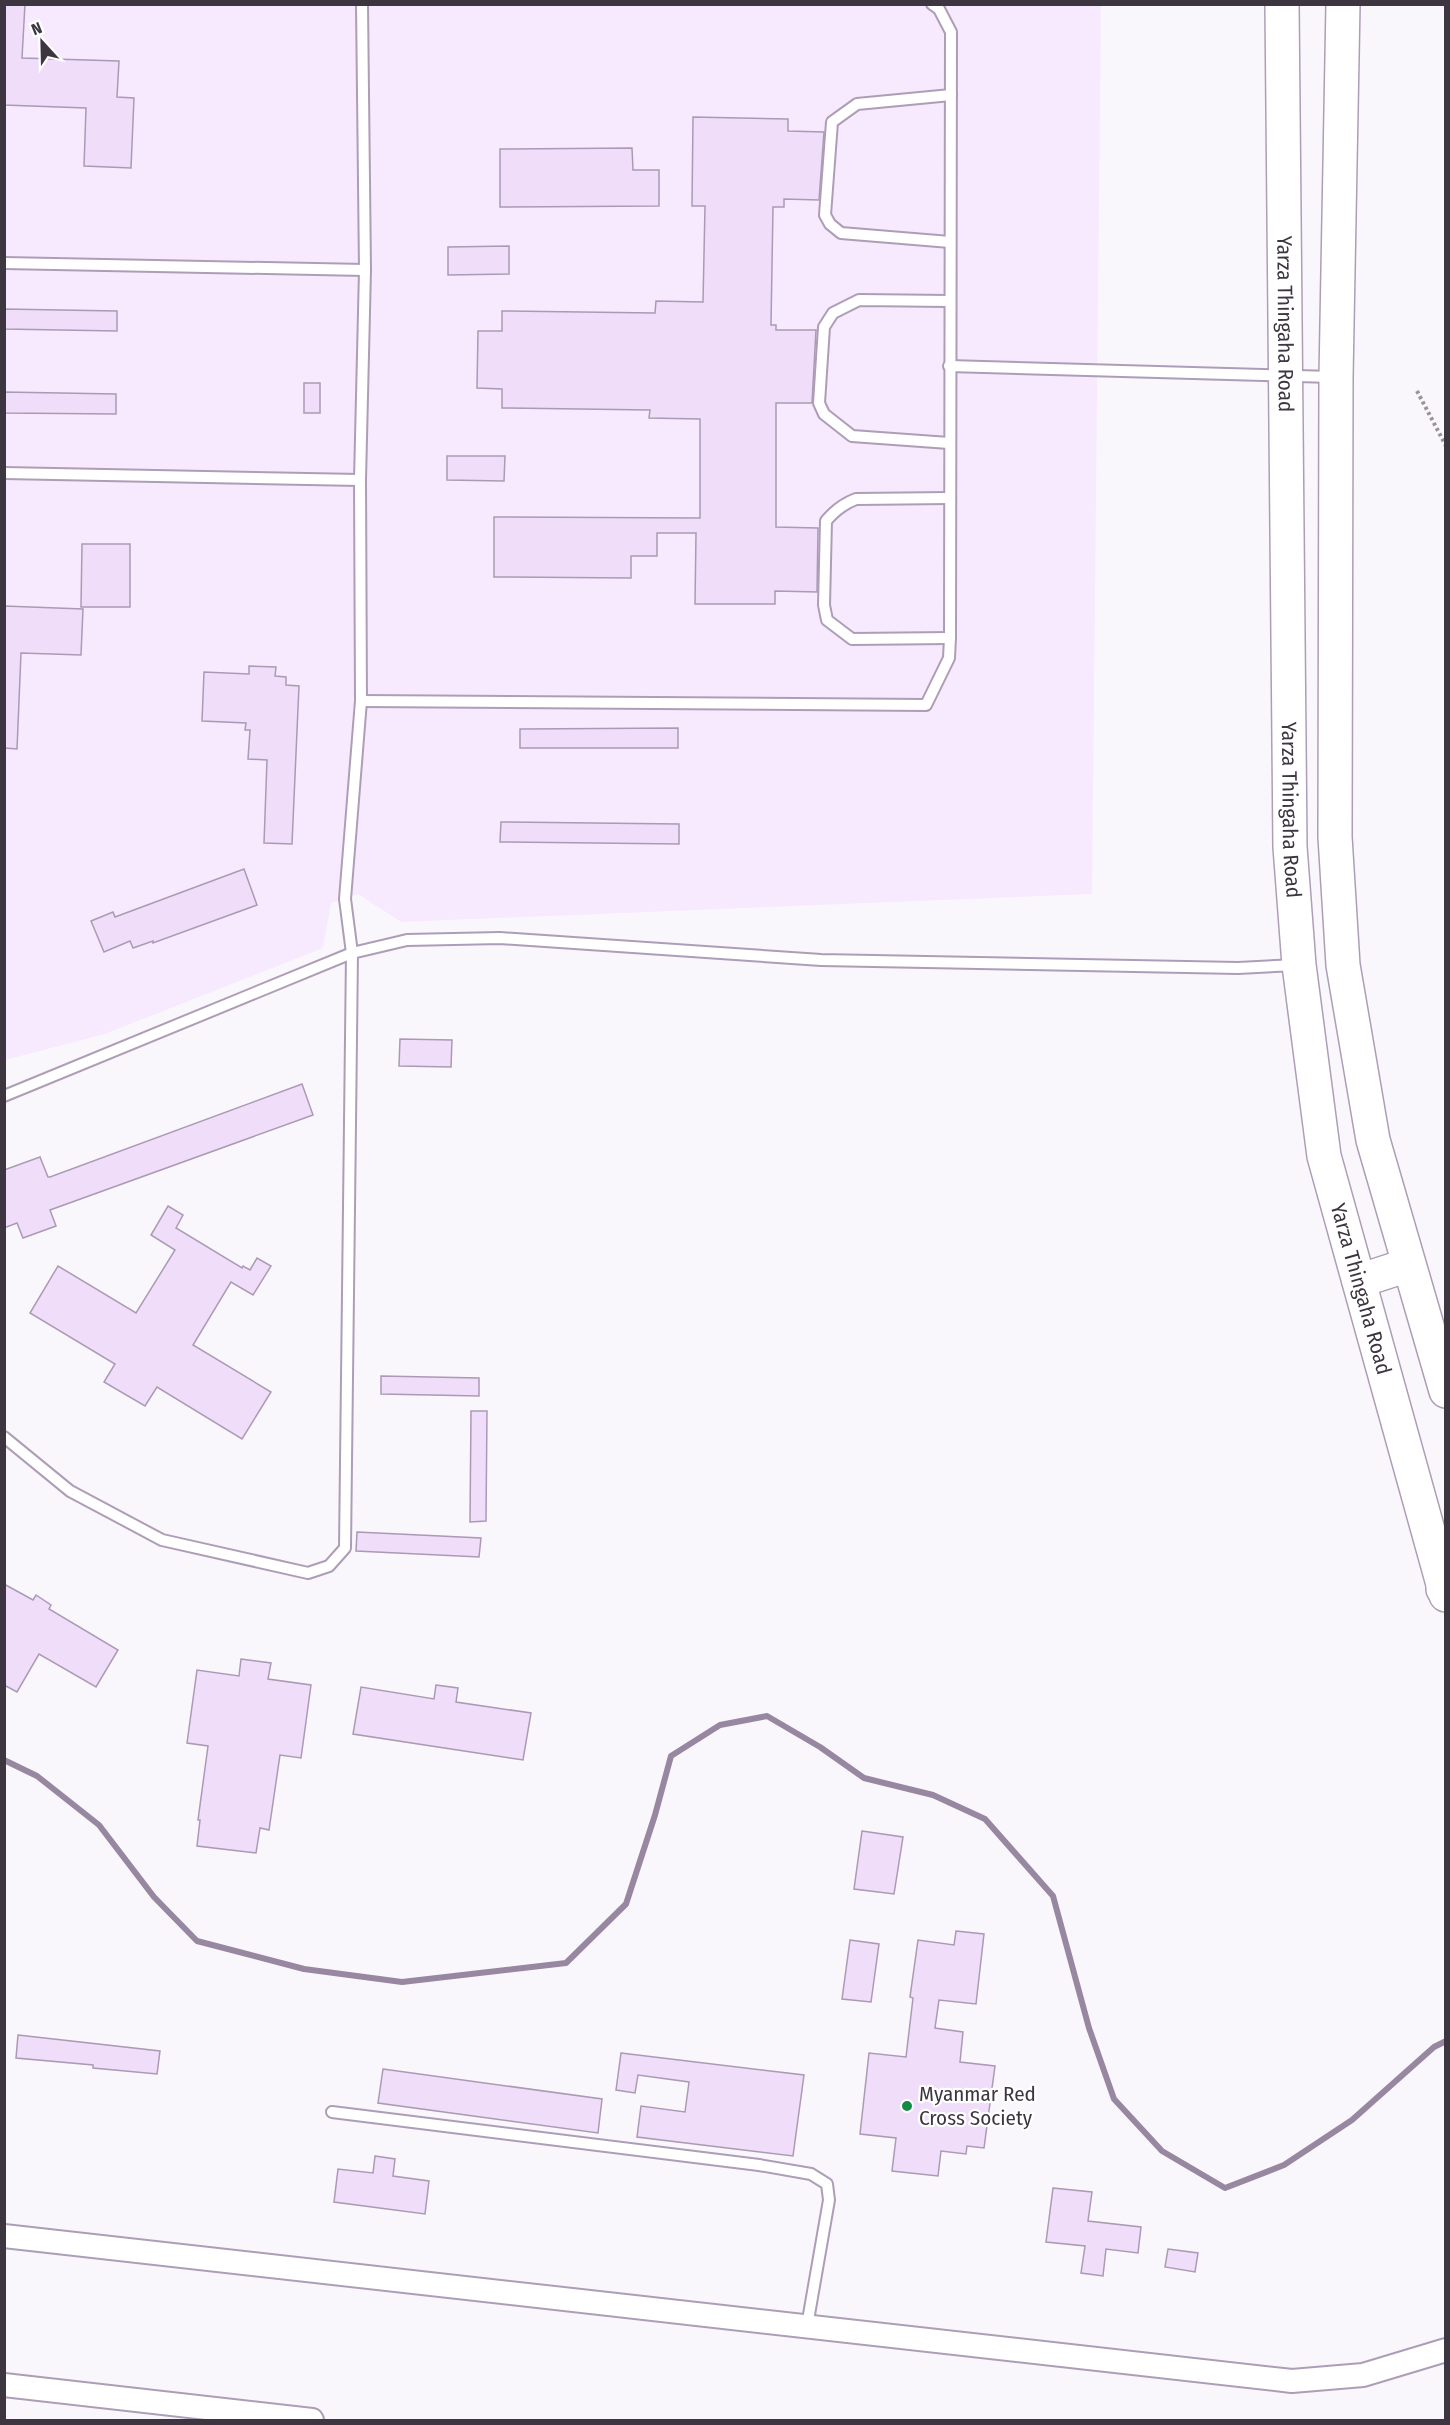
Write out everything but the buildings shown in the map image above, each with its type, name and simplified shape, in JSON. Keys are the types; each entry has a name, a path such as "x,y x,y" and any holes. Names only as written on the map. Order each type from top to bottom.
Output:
{"main road":[{"name":"Yarza Thingaha Road","path":"1282,4 1290,848 1299,964 1324,1156 1445,1590"},
{"name":"Yarza Thingaha Road","path":"1343,4 1336,377 1335,837 1343,965 1373,1140 1446,1391"},
{"path":"1359,1281 1408,1264"}],"street":[{"path":"4,2236 1292,2381 1363,2375 1446,2350"},
{"path":"4,2385 227,2416 312,2421"}],"lane":[{"path":"4,1437 70,1491 162,1540 308,1573 329,1566 345,1548 352,953 345,899 361,701 360,480 365,270 362,4"},
{"path":"361,701 926,705 949,658 950,638 951,32 939,9 932,4"},
{"path":"950,242 841,233 830,224 825,215 832,122 857,104 951,95"},
{"path":"4,263 365,270"},
{"path":"949,301 859,300 833,313 824,327 819,404 824,414 852,436 949,443"},
{"path":"949,366 1336,377"},
{"path":"4,473 360,480"},
{"path":"949,498 856,499 844,503 834,511 826,521 824,605 827,620 852,639 950,638"},
{"path":"4,1096 352,953 407,940 500,938 820,960 1238,968 1299,964"},
{"path":"332,2112 759,2165 811,2174 826,2184 829,2200 807,2326"}],"path":[{"path":"1417,391 1446,446"}],"shaded area":[{"path":"5,5 1101,5 1092,894 401,922 358,894 331,903 323,948 105,1034 5,1060"}],"waterway":[{"path":"4,1760 37,1776 99,1825 154,1897 197,1941 304,1969 402,1982 566,1963 626,1904 655,1815 671,1756 720,1725 767,1716 820,1747 864,1778 933,1795 985,1819 1053,1896 1089,2028 1114,2099 1162,2151 1225,2188 1284,2165 1352,2120 1434,2047 1446,2041"}],"place":[{"name":"Myanmar Red Cross Society","path":"907,2106"}]}
